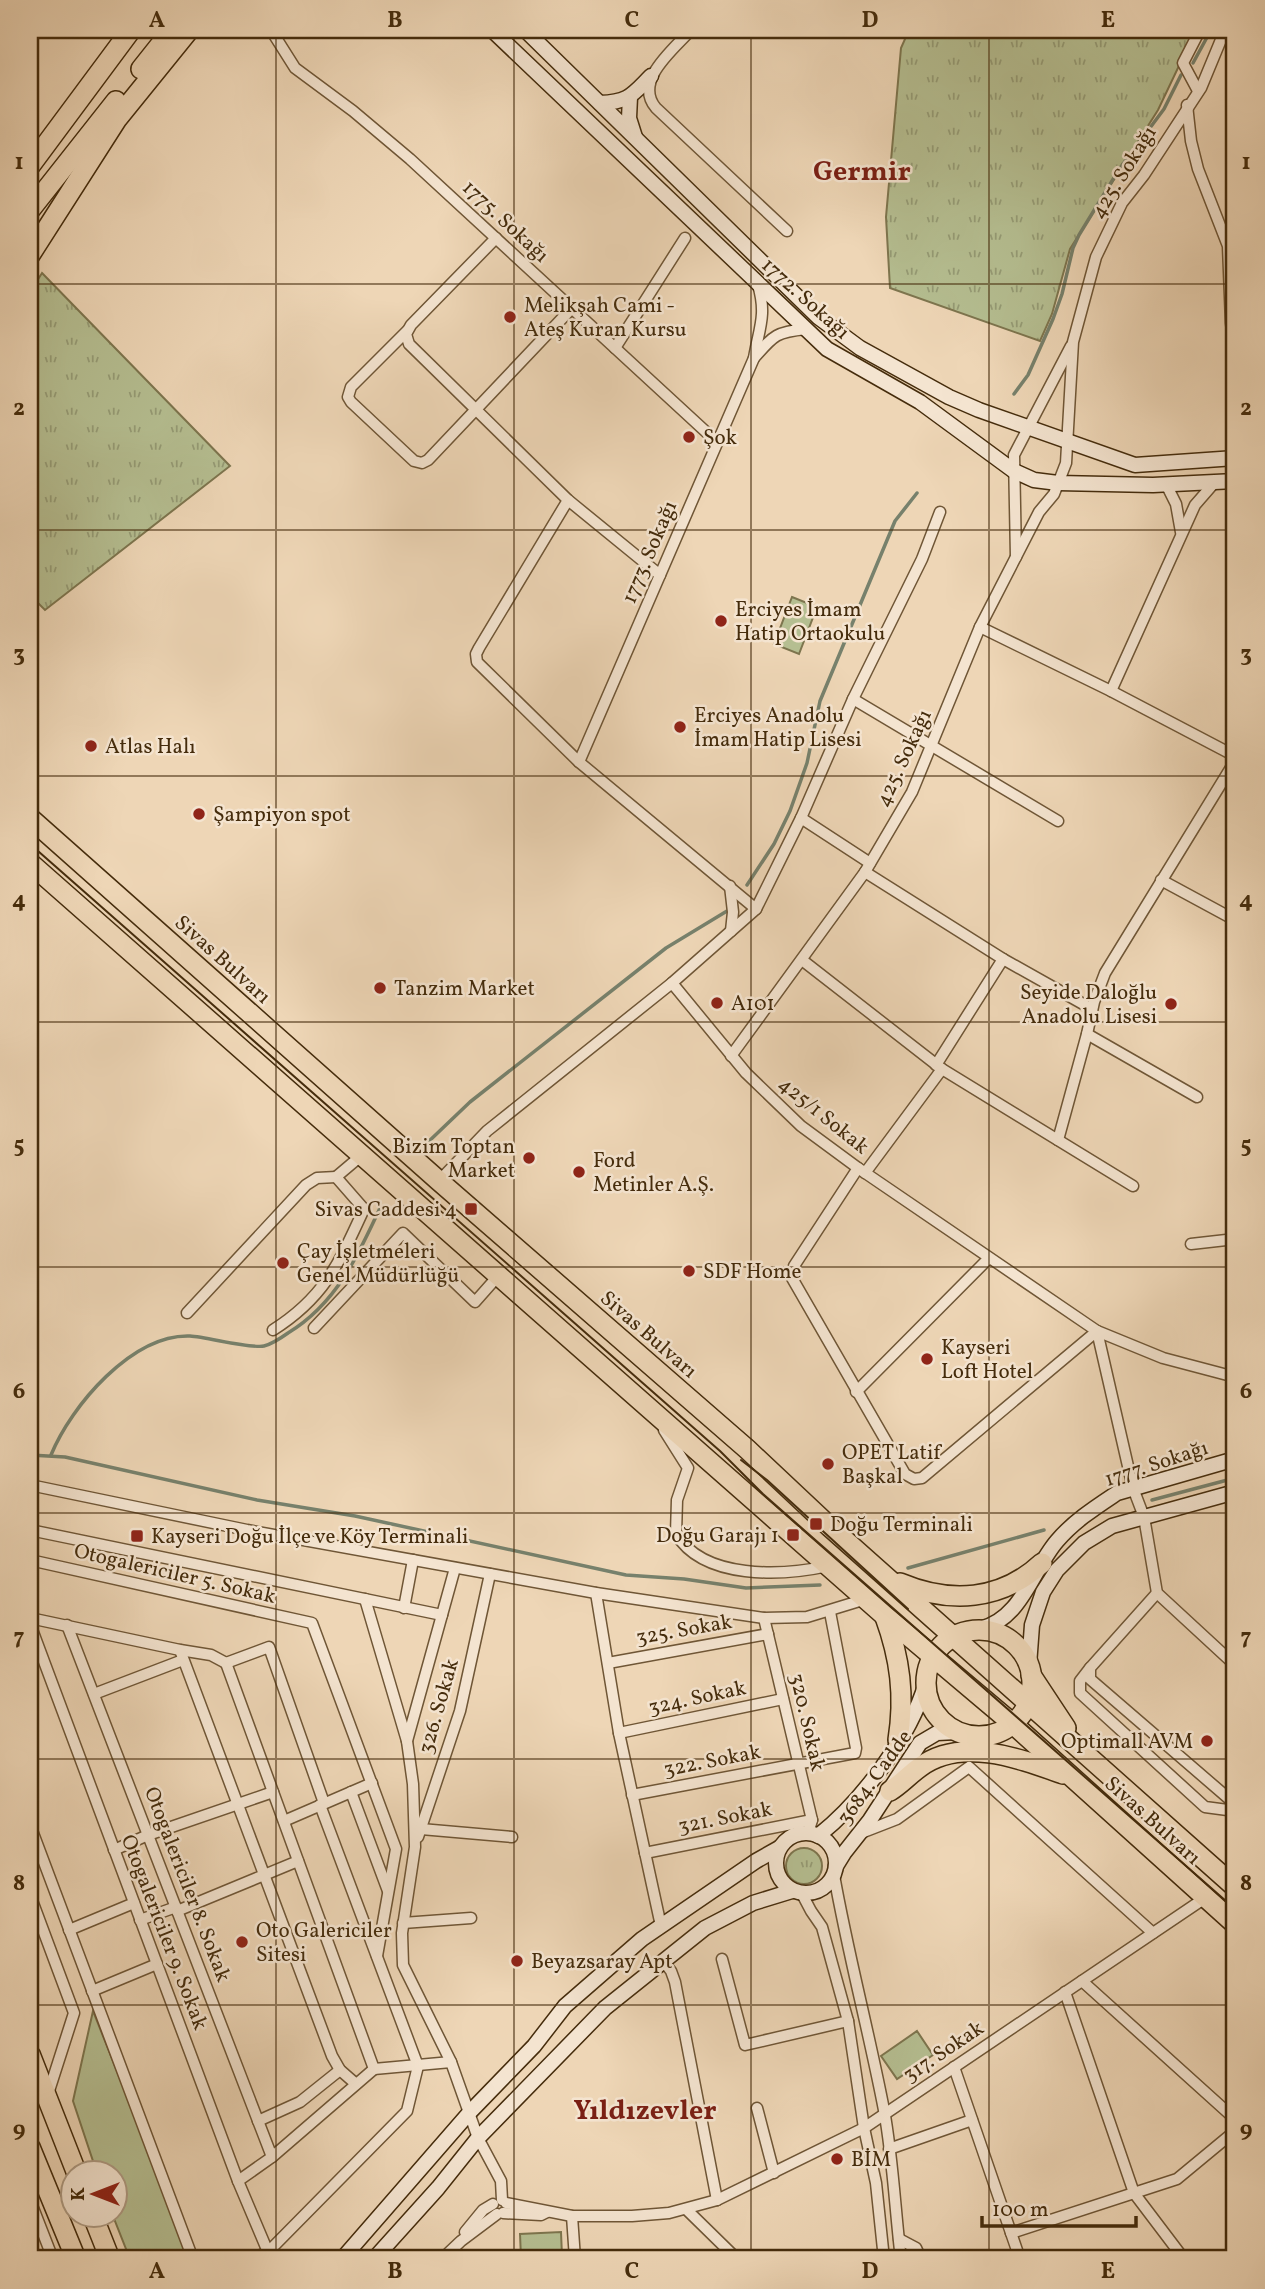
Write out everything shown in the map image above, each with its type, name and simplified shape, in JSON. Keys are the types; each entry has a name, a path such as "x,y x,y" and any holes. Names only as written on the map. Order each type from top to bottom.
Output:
{"highway":[{"path":"30,166 131,30"},
{"path":"30,210 172,30"},
{"path":"30,232 189,30"},
{"path":"30,144 57,111 104,65"},
{"path":"30,255 117,119"},
{"name":"Sivas Bulvarı","path":"30,818 439,1181 747,1449 830,1527 1235,1887"},
{"name":"Sivas Bulvarı","path":"30,863 885,1616 1013,1724 1235,1924"},
{"path":"890,1578 934,1594 974,1597 1014,1584 1042,1563"},
{"path":"885,1616 900,1672 902,1705 898,1740"},
{"path":"1030,1670 1032,1684 1028,1703 1013,1724 988,1736 970,1736 944,1724 933,1710 926,1692 929,1665 944,1642 961,1632 980,1629 998,1633 1014,1642 1080,1749"},
{"path":"890,1791 929,1762 948,1755 969,1752 1009,1756 1070,1776"},
{"path":"30,2054 71,2160"},
{"path":"30,2147 76,2259"},
{"path":"99,2230 110,2259"}],"street":[{"name":"1775. Sokağı","path":"271,30 295,68 381,134 717,442"},
{"name":"1772. Sokağı","path":"492,30 827,349 920,402 1014,471 1034,480 1058,483 1166,485 1235,481"},
{"name":"1772. Sokağı","path":"525,30 818,317 860,348 949,397 979,410 1135,465 1235,458"},
{"path":"600,103 616,102 630,97 652,76 691,30"},
{"path":"1193,30 1182,63 1198,91"},
{"path":"1182,63 1200,30"},
{"name":"425. Sokağı","path":"731,1055 868,868 912,792 980,627 1039,512 1054,494 1066,463 1073,342 1096,257 1122,202 1144,175 1198,91 1225,30"},
{"path":"652,76 648,92 656,108 787,231"},
{"path":"630,97 629,118 635,138"},
{"path":"1187,105 1191,141 1198,169 1228,247 1235,353"},
{"path":"496,238 348,393 351,402 414,461 419,463 428,460 572,309"},
{"path":"615,348 685,238"},
{"name":"1773. Sokağı","path":"579,762 754,358 763,318 763,302 757,283"},
{"name":"1773. Sokağı","path":"754,358 782,331 806,329"},
{"path":"407,331 409,344 568,500 660,575"},
{"name":"425. Sokağı","path":"1016,560 1014,455 1073,342"},
{"path":"1111,691 1181,532 1195,505 1214,482"},
{"path":"1166,485 1175,504 1181,532"},
{"path":"568,500 476,654 480,665 579,762 756,908"},
{"path":"439,1181 487,1131 672,983 756,908 801,818 853,699 922,559 940,512"},
{"path":"980,627 1111,691 1235,759 1112,960 1099,987 1058,1140"},
{"path":"853,699 1058,821"},
{"path":"801,818 868,868 1003,959 1092,1009"},
{"path":"1161,880 1235,920"},
{"path":"730,886 733,912 731,930"},
{"path":"1003,959 939,1067 794,1266 794,1282 905,1474 918,1479 1097,1331 1133,1488 1144,1517 1157,1593 1235,1665"},
{"path":"802,960 939,1067 1133,1186"},
{"name":"425/1 Sokak","path":"672,983 731,1055 779,1106 862,1170 1097,1331 1163,1358 1235,1377"},
{"path":"1087,1034 1197,1097"},
{"path":"187,1313 306,1185 317,1178 336,1177 362,1156"},
{"path":"273,1330 307,1304 329,1279 339,1265 364,1209 336,1177"},
{"path":"314,1328 402,1233 475,1301 498,1276"},
{"path":"1191,1244 1235,1239"},
{"path":"856,1392 989,1258"},
{"path":"654,1413 688,1468 677,1500 676,1534 690,1552 722,1565 764,1573 795,1572 828,1566"},
{"name":"1777. Sokağı","path":"980,1629 993,1625 1009,1614 1060,1538 1080,1519 1118,1493 1235,1460"},
{"path":"30,1485 247,1530 455,1568 596,1593 764,1618 795,1619 831,1612 866,1599"},
{"path":"1030,1670 1032,1625 1040,1599 1051,1578 1091,1537 1112,1526 1235,1492"},
{"path":"30,1531 442,1615"},
{"name":"Otogalericiler 5. Sokak","path":"30,1560 312,1623 372,1783"},
{"path":"404,1608 413,1560"},
{"path":"407,1741 455,1568"},
{"name":"326. Sokak","path":"415,1847 460,1711 490,1574"},
{"path":"596,1593 619,1733 660,1926"},
{"path":"1157,1593 1090,1668 1080,1681 1080,1693 1205,1807 1235,1811"},
{"path":"365,1599 407,1741 413,1784 415,1847 403,1923 403,1965 451,2062 478,2137 501,2181 500,2207 483,2210 463,2234 461,2241 442,2259"},
{"name":"322. Sokak","path":"632,1795 853,1755 856,1751 831,1612"},
{"path":"30,1618 182,1655 211,1655 226,1663 374,2069"},
{"name":"320. Sokak","path":"764,1618 812,1830"},
{"name":"Otogalericiler 9. Sokak","path":"30,1624 238,2181 268,2252"},
{"name":"Otogalericiler 8. Sokak","path":"67,1625 272,2157"},
{"name":"325. Sokak","path":"608,1663 768,1634"},
{"path":"226,1663 269,1647 322,1804 418,2066 407,2111 268,2252 251,2259"},
{"path":"94,1694 182,1655"},
{"path":"182,1655 332,2056 340,2070 356,2084"},
{"path":"1090,1668 1091,1682 1235,1804"},
{"name":"3684. Cadde","path":"812,1830 833,1824 858,1797 914,1715 926,1683"},
{"name":"324. Sokak","path":"619,1733 783,1699"},
{"name":"3684. Cadde","path":"835,1870 890,1791 916,1747 937,1733 957,1732"},
{"path":"858,1834 897,1819 969,1767 1153,1933"},
{"path":"284,1821 372,1783 396,1849 377,1956"},
{"path":"351,1792 388,1892"},
{"path":"114,1850 148,1835 273,1793"},
{"path":"30,1825 192,2259"},
{"path":"421,1829 512,1837"},
{"path":"342,2259 470,2112 534,2046 565,2006 622,1955 660,1926 779,1848 786,1840 812,1830 831,1846 835,1855 846,1944 859,1991 885,2114 901,2259"},
{"name":"321. Sokak","path":"645,1853 812,1830"},
{"path":"779,1848 776,1857 778,1877 797,1892 822,1927 848,2021 864,2128 876,2183 884,2259"},
{"path":"140,1920 177,1909 298,1861"},
{"path":"374,2259 438,2188 478,2137 605,2008 705,1928 752,1903 797,1892 821,1890 828,1884 835,1870"},
{"path":"30,1895 74,2013 47,2098"},
{"name":"317. Sokak","path":"500,2207 522,2215 547,2212 572,2216 651,2215 687,2210 717,2200 864,2128 1205,1898"},
{"path":"69,1930 134,1903"},
{"path":"403,1923 471,1918"},
{"path":"722,1959 745,2045 848,2021"},
{"path":"663,1961 675,1982 717,2200"},
{"path":"92,1991 157,1964"},
{"path":"1082,1981 1235,2119"},
{"path":"1065,1992 1134,2193 1184,2259"},
{"path":"238,2181 272,2157 374,2069 451,2062"},
{"path":"954,2067 1020,2259"},
{"path":"258,2121 300,2102 340,2070"},
{"path":"757,2108 774,2173"},
{"path":"889,2149 972,2120"},
{"path":"1011,2233 1177,2179 1235,2131"},
{"path":"30,2200 53,2259"},
{"path":"687,2210 737,2259"},
{"path":"572,2216 575,2259"},
{"path":"899,2239 916,2248 921,2259"},
{"path":"268,2252 284,2259"}],"green space":[{"path":"909,30 1196,30 1158,110 1070,249 1052,314 1040,341 890,288 886,217 901,48"},
{"path":"42,273 230,466 45,610 30,595 30,292"},
{"path":"792,597 817,607 799,654 774,644"},
{"path":"804,1848 817,1853 822,1866 817,1879 804,1884 791,1879 786,1866 791,1853"},
{"path":"93,2011 192,2259 130,2259 119,2230 130,2230 130,2160 93,2160 73,2101"},
{"path":"917,2031 933,2055 897,2079 881,2056"},
{"path":"561,2232 562,2256 521,2258 520,2234"}],"waterway":[{"path":"1193,63 1211,30"},
{"path":"1014,394 1028,375 1053,319 1079,235 1120,168 1164,109 1181,75"},
{"path":"747,885 774,844 790,811 807,763 820,701 895,521 917,493"},
{"path":"426,1144 470,1102 666,948 727,911"},
{"path":"51,1455 60,1436 88,1395 106,1376 147,1347 168,1339 190,1336 264,1346 305,1321 320,1308 344,1277 381,1206"},
{"path":"30,1455 65,1457 257,1500 355,1516 626,1575 684,1579 746,1588 820,1585"},
{"path":"1152,1500 1235,1478"},
{"path":"908,1568 1044,1530"}],"tram line":[{"path":"30,844 720,1451 763,1494 1235,1909"},
{"path":"741,1460 767,1480 908,1609"}],"place":[{"name":"Melikşah Cami - Ateş Kuran Kursu","path":"510,317"},
{"name":"Şok","path":"689,437"},
{"name":"Erciyes İmam Hatip Ortaokulu","path":"721,621"},
{"name":"Erciyes Anadolu İmam Hatip Lisesi","path":"680,727"},
{"name":"Atlas Halı","path":"91,746"},
{"name":"Şampiyon spot","path":"199,814"},
{"name":"Tanzim Market","path":"380,988"},
{"name":"A101","path":"717,1003"},
{"name":"Seyide Daloğlu Anadolu Lisesi","path":"1171,1004"},
{"name":"Bizim Toptan Market","path":"529,1158"},
{"name":"Ford Metinler A.Ş.","path":"579,1172"},
{"name":"Sivas Caddesi 4","path":"471,1209"},
{"name":"Çay İşletmeleri Genel Müdürlüğü","path":"283,1263"},
{"name":"SDF Home","path":"689,1271"},
{"name":"Kayseri Loft Hotel","path":"927,1359"},
{"name":"OPET Latif Başkal","path":"828,1464"},
{"name":"Doğu Terminali","path":"816,1524"},
{"name":"Doğu Garajı 1","path":"793,1535"},
{"name":"Kayseri Doğu İlçe ve Köy Terminali","path":"137,1536"},
{"name":"Optimall AVM","path":"1207,1741"},
{"name":"Oto Galericiler Sitesi","path":"242,1942"},
{"name":"Beyazsaray Apt","path":"517,1961"},
{"name":"BİM","path":"837,2159"}],"district":[{"name":"Germir","path":"862,170"},
{"name":"Yıldızevler","path":"645,2109"}]}
